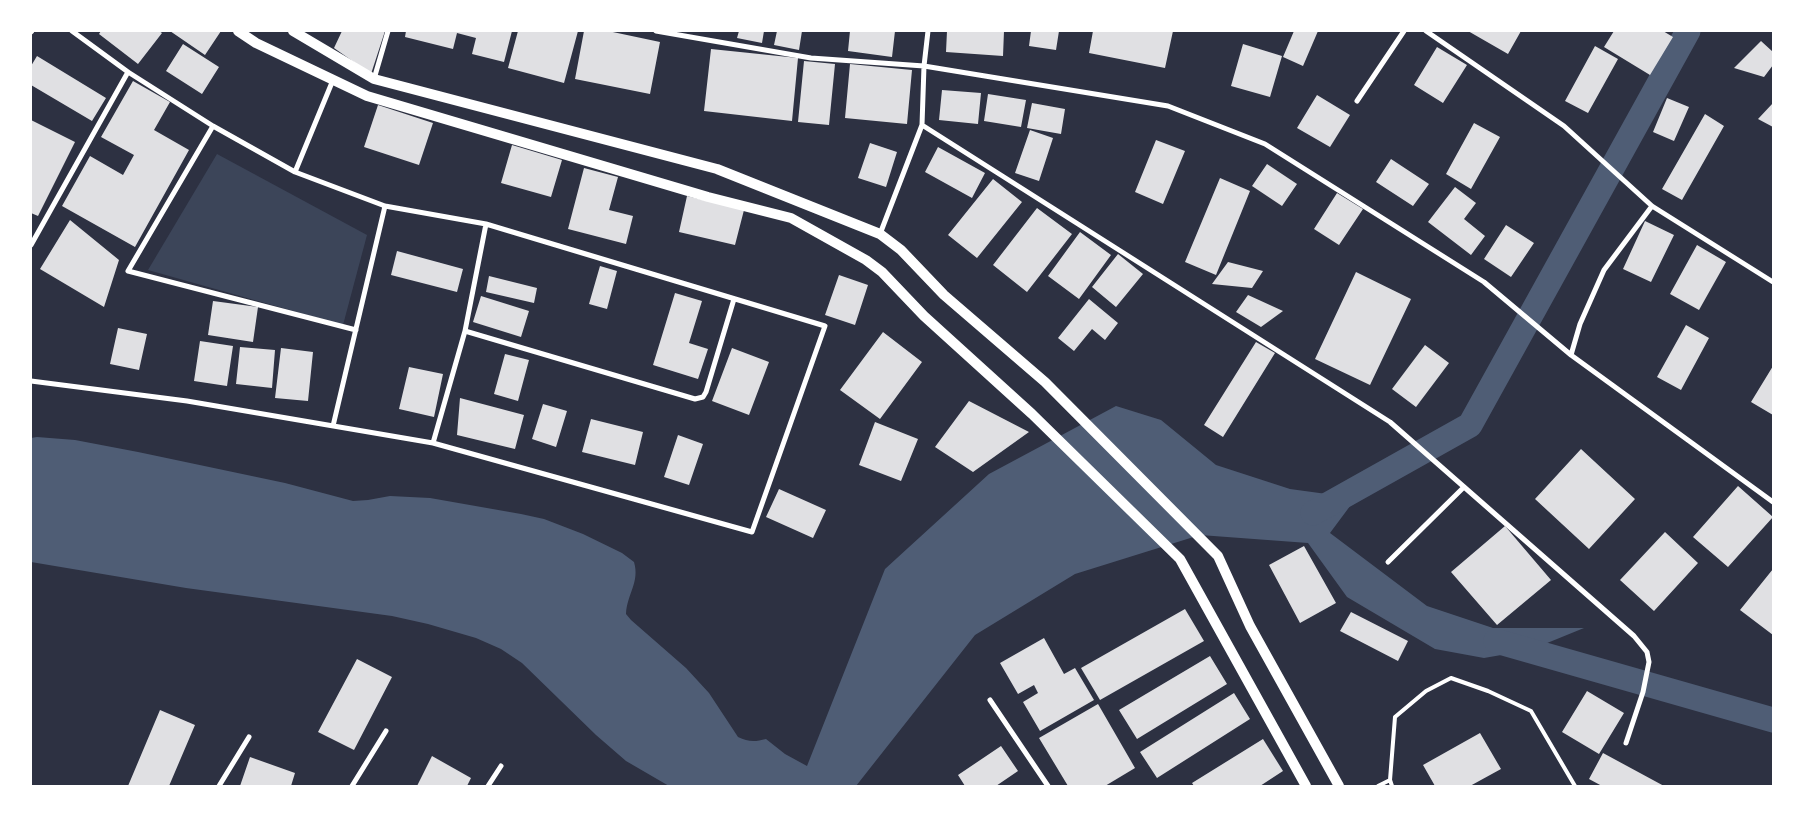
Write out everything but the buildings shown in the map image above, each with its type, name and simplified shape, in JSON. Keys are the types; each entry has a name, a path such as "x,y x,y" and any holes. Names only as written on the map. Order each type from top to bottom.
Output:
{"main road":[{"path":"238,31 256,43 367,96 708,197 791,218 866,260 882,272 924,316 1032,414 1180,559 1306,786"},
{"path":"293,31 374,78 717,169 880,234 902,250 944,296 1045,382 1218,556 1250,626 1339,786"}],"street":[{"path":"31,380 187,401 434,443 752,532 825,326 486,224 385,206 295,172 213,126 128,72 72,31"},
{"path":"374,78 388,31"},
{"path":"656,31 812,58 924,66 1168,106 1265,144 1484,282 1571,355 1773,502"},
{"path":"880,234 922,125 924,66 928,31"},
{"path":"1357,101 1404,31"},
{"path":"1426,31 1564,126 1652,206 1773,282"},
{"path":"31,245 128,72"},
{"path":"295,172 333,80"},
{"path":"922,125 1390,422 1634,636 1646,652 1650,662 1643,692 1626,743"},
{"path":"213,126 128,271 356,330"},
{"path":"333,426 385,206"},
{"path":"1571,355 1580,324 1604,270 1652,206"},
{"path":"434,443 465,331 486,224"},
{"path":"465,331 695,399 703,397 706,392 734,299"},
{"path":"1388,562 1464,487"},
{"path":"990,700 1048,786"},
{"path":"352,786 386,731"},
{"path":"220,786 249,737"},
{"path":"488,786 501,766"}],"lane":[{"path":"1392,786 1390,780 1395,717 1426,690 1451,678 1488,691 1531,712 1575,786"},
{"path":"1378,786 1390,780"}],"shaded area":[{"path":"217,154 367,235 343,325 148,270"},
{"path":"1116,406 1161,420 1216,465 1290,489 1356,498 1330,533 1427,606 1493,628 1584,628 1530,650 1484,658 1435,649 1347,597 1308,543 1200,535 1075,574 975,635 856,786 669,786 626,761 596,735 522,663 501,649 476,638 392,616 186,588 31,562 31,438 37,437 75,440 138,452 285,483 353,501 390,496 430,498 544,519 583,534 622,553 634,562 635,576 626,614 631,620 686,668 709,693 738,737 752,741 766,739 785,754 807,766 885,569 989,474"}],"waterway":[{"path":"1313,513 1470,425 1688,31"},
{"path":"1496,641 1773,720"}]}
